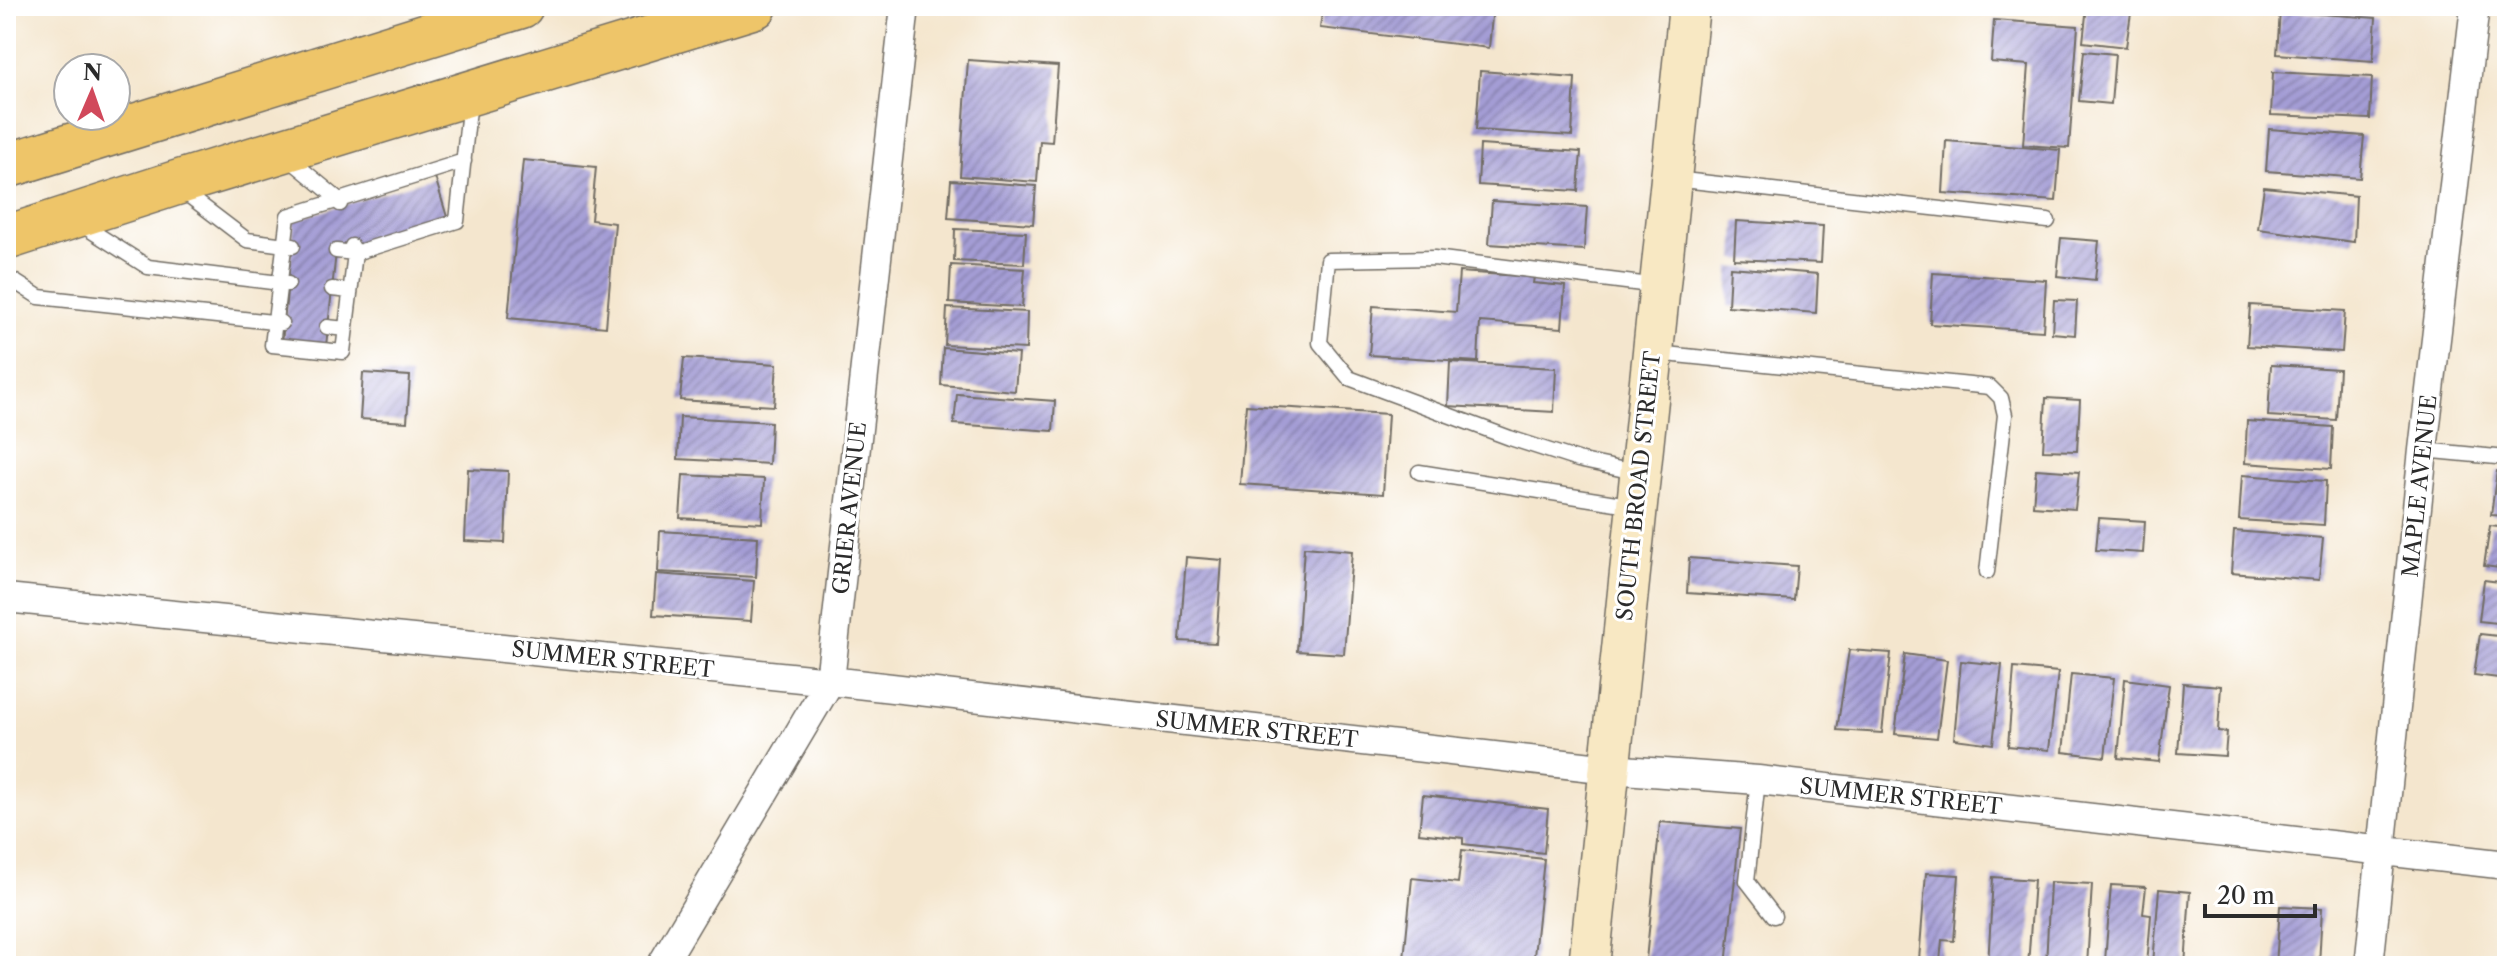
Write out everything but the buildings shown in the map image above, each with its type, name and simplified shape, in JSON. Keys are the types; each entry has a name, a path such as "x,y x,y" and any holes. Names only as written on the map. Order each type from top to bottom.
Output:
{"highway":[{"path":"6,166 521,6"},
{"path":"6,238 755,6"}],"street":[{"name":"GRIER AVENUE","path":"661,966 830,681 905,6"},
{"name":"SOUTH BROAD STREET","path":"1589,966 1689,6"},
{"name":"MAPLE AVENUE","path":"2369,966 2423,450 2475,6"},
{"name":"SUMMER STREET","path":"6,598 830,681 1610,769 1758,780 2507,865"}],"lane":[{"path":"336,251 353,250 457,221 471,94"},
{"path":"280,152 339,202"},
{"path":"353,250 343,352 272,345 280,322 289,246 288,216 464,161"},
{"path":"1670,179 2048,221"},
{"path":"173,184 247,240 289,246"},
{"path":"69,217 148,267 284,283"},
{"path":"1638,490 1565,456 1349,378 1320,343 1328,260 1434,258 1658,286"},
{"path":"6,276 39,297 280,322"},
{"path":"332,289 350,291"},
{"path":"327,327 346,329"},
{"path":"1652,352 1990,387 2001,398 2005,415 1987,572"},
{"path":"2423,450 2507,458"},
{"path":"1419,472 1638,490"},
{"path":"1758,780 1747,881 1774,916"}]}
